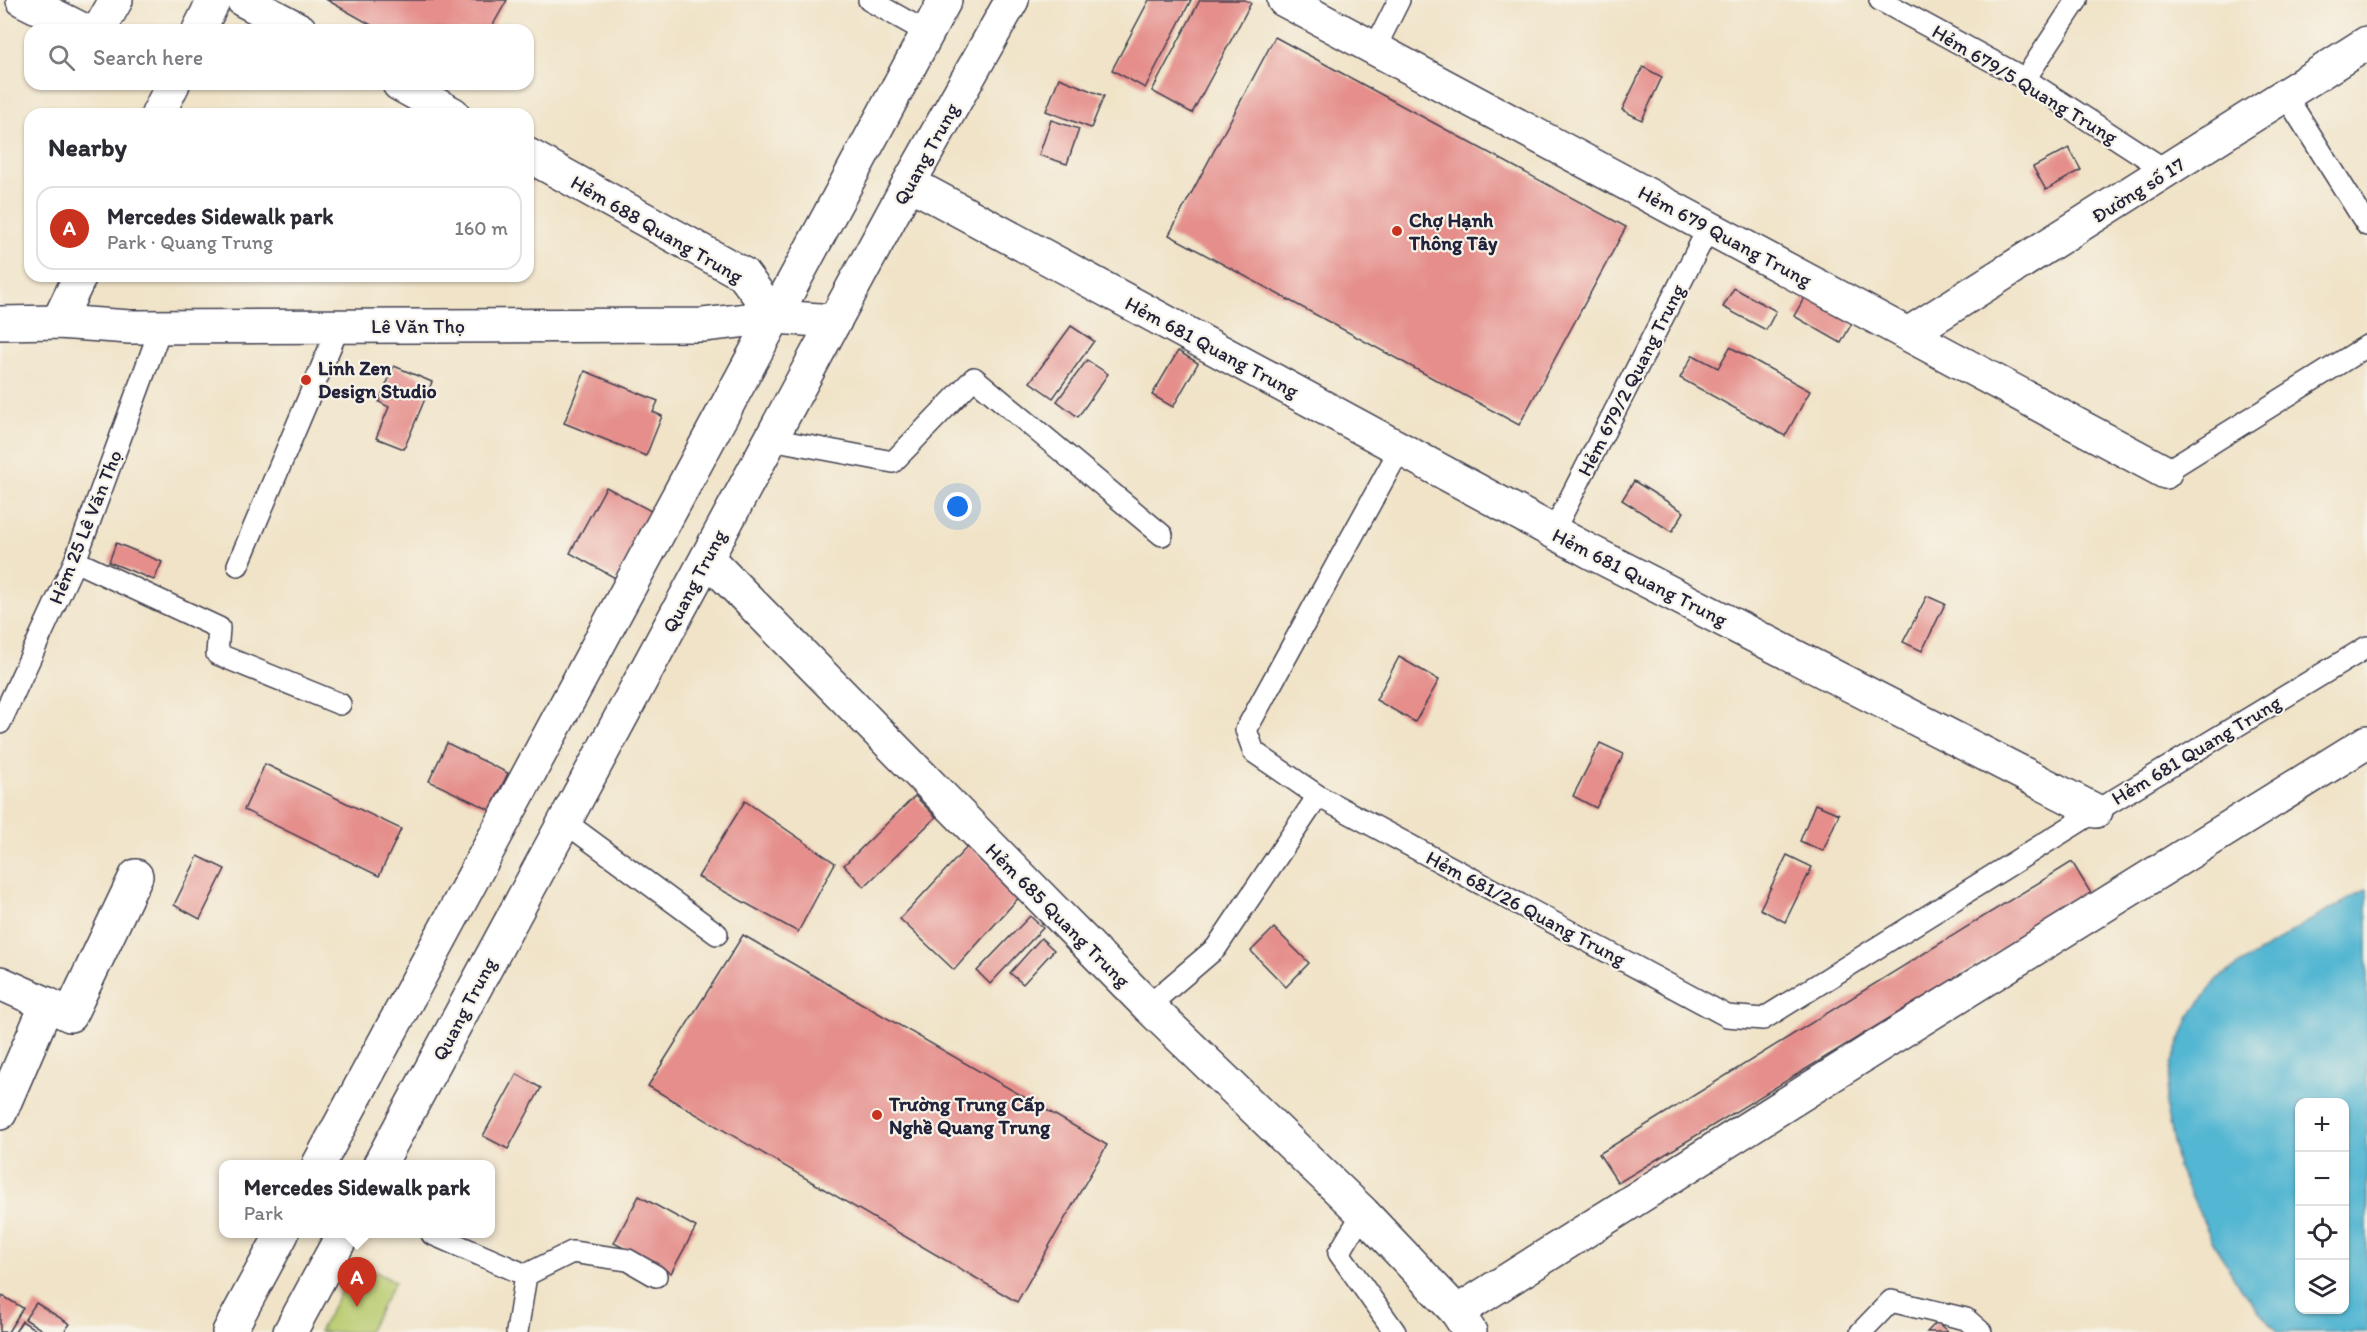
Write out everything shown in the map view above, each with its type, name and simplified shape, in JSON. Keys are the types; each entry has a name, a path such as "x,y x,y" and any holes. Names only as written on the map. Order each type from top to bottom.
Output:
{"street":[{"path":"23,0 70,24"},
{"path":"102,24 116,0"},
{"path":"202,24 214,0"},
{"path":"243,0 289,24"},
{"path":"321,1160 945,0"},
{"name":"Quang Trung","path":"382,1160 909,183 1012,0"},
{"name":"Hẻm 679 Quang Trung","path":"1284,0 2165,472"},
{"name":"Đường số 17","path":"1908,334 2367,43"},
{"path":"161,108 170,90"},
{"path":"410,90 442,108"},
{"name":"Hẻm 688 Quang Trung","path":"534,158 743,274 775,317"},
{"name":"Hẻm 681 Quang Trung","path":"909,183 1552,532 2096,811"},
{"path":"58,322 77,282"},
{"name":"Lê Văn Thọ","path":"0,323 58,322 161,327 703,325 775,317 835,321"},
{"name":"Hẻm 685 Quang Trung","path":"707,558 1148,1006 1363,1213 1463,1322"},
{"path":"1463,1322 1890,1037 2367,742"},
{"path":"0,983 69,1015 136,876"},
{"path":"0,1113 46,1004"},
{"path":"229,1332 279,1238"},
{"path":"290,1332 340,1238"}],"lane":[{"path":"869,0 928,33"},
{"path":"1375,48 1400,0"},
{"name":"Hẻm 679/5 Quang Trung","path":"1880,0 2025,79 2167,171"},
{"path":"2025,79 2077,0"},
{"path":"2286,96 2367,225"},
{"name":"Hẻm 679/2 Quang Trung","path":"1552,532 1709,227"},
{"path":"238,565 339,326"},
{"name":"Hẻm 25 Lê Văn Thọ","path":"0,723 75,561 161,327"},
{"path":"2165,472 2367,346"},
{"path":"771,439 893,462 974,378 1162,535"},
{"name":"Hẻm 681/26 Quang Trung","path":"1400,448 1246,730 1254,752 1318,796 1727,1016 1763,1019 2096,811"},
{"path":"75,561 219,628 218,654 340,705"},
{"name":"Hẻm 681 Quang Trung","path":"2096,811 2367,646"},
{"path":"1148,1006 1216,948 1318,796"},
{"path":"565,822 717,934"},
{"path":"1363,1213 1339,1253 1395,1332"},
{"path":"443,1238 526,1275"},
{"path":"526,1275 572,1252 628,1260 656,1276"},
{"path":"517,1332 526,1275"},
{"path":"1861,1332 1891,1301 1966,1319 1981,1332"}],"green space":[{"path":"357,1262 395,1282 368,1332 319,1332"}],"water":[{"path":"2367,889 2367,1332 2277,1332 2240,1288 2212,1240 2178,1168 2165,1104 2171,1065 2189,1018 2217,979 2306,923"}],"building":[{"path":"327,0 507,0 493,24 369,24"},
{"path":"1149,0 1191,0 1145,88 1112,70"},
{"path":"1200,0 1245,0 1251,3 1192,113 1152,91"},
{"name":"Chợ Hạnh Thông Tây","path":"1275,37 1626,227 1519,425 1169,235"},
{"path":"1643,67 1662,77 1642,120 1622,110"},
{"path":"1059,78 1104,96 1091,128 1046,111"},
{"path":"1051,120 1079,129 1067,164 1039,155"},
{"path":"2069,148 2081,170 2046,190 2033,167"},
{"path":"1811,286 1858,312 1841,343 1794,316"},
{"path":"1734,288 1776,311 1766,330 1723,307"},
{"path":"1071,326 1094,341 1053,398 1030,382"},
{"path":"1730,347 1810,391 1785,436 1680,378 1693,355 1718,368"},
{"path":"1178,351 1198,363 1173,407 1152,395"},
{"path":"1087,360 1108,374 1078,417 1057,401"},
{"path":"394,366 432,382 404,449 376,438 389,407 379,402"},
{"path":"585,371 658,401 653,412 662,416 646,456 564,423"},
{"path":"1634,481 1684,512 1672,532 1622,500"},
{"path":"606,487 653,512 617,579 570,553"},
{"path":"116,543 162,562 154,580 109,562"},
{"path":"1927,596 1945,604 1922,651 1903,642"},
{"path":"1399,657 1439,680 1415,722 1376,700"},
{"path":"447,743 508,773 490,810 429,781"},
{"path":"1600,743 1624,754 1596,808 1573,796"},
{"path":"265,764 401,829 379,876 244,810"},
{"path":"915,796 936,817 864,887 844,865"},
{"path":"745,801 835,863 798,932 698,877"},
{"path":"1815,804 1839,814 1823,851 1800,841"},
{"path":"969,845 1022,894 954,970 900,919"},
{"path":"1787,855 1812,867 1785,922 1760,909"},
{"path":"198,856 225,869 200,919 174,905"},
{"path":"2072,862 2092,895 1618,1183 1599,1154"},
{"path":"1030,916 1043,928 990,984 977,971"},
{"path":"1274,928 1309,963 1286,987 1251,951"},
{"name":"Trường Trung Cấp Nghề Quang Trung","path":"743,935 1107,1145 1017,1302 648,1086"},
{"path":"1041,938 1054,950 1023,984 1010,973"},
{"path":"517,1074 541,1088 508,1149 483,1136"},
{"path":"639,1196 696,1227 671,1273 614,1243"},
{"path":"3,1296 23,1308 8,1332 0,1332 0,1302"},
{"path":"36,1303 70,1324 64,1332 45,1332 25,1319"},
{"path":"22,1321 39,1332 15,1332"},
{"path":"1937,1322 1948,1332 1927,1332"}],"place":[{"name":"Chợ Hạnh Thông Tây","path":"1397,231"},
{"name":"Linh Zen Design Studio","path":"306,380"},
{"name":"Trường Trung Cấp Nghề Quang Trung","path":"877,1115"},
{"name":"Mercedes Sidewalk park","path":"357,1307"}]}
